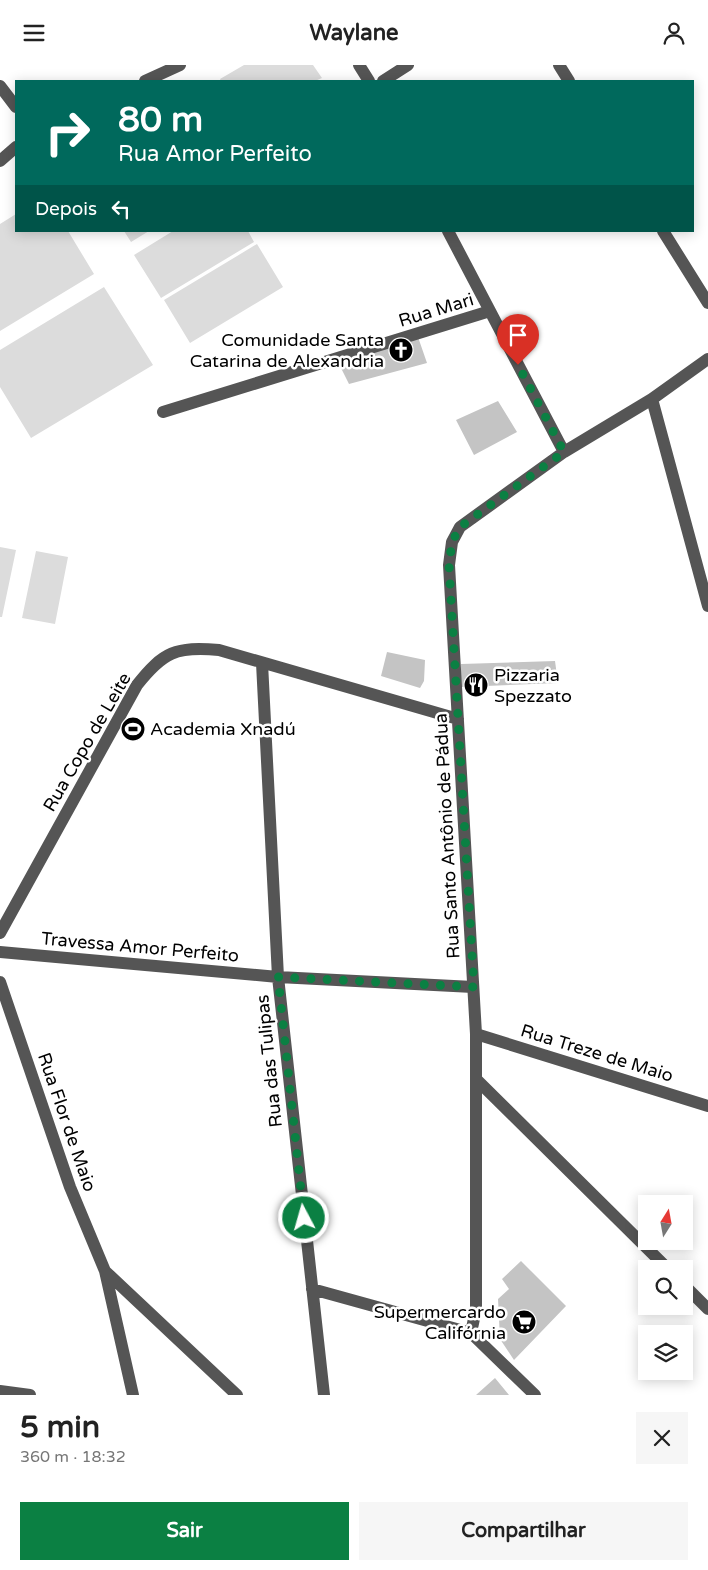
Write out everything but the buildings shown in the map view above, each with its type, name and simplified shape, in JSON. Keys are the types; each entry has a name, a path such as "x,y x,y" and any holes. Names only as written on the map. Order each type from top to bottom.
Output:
{"street":[{"path":"147,80 180,65"},
{"path":"358,65 367,80"},
{"path":"385,80 408,65"},
{"path":"559,65 568,80"},
{"path":"0,86 15,106"},
{"path":"0,161 15,148"},
{"path":"449,232 564,452"},
{"path":"664,232 708,303"},
{"name":"Rua Mari","path":"163,412 490,311"},
{"name":"Rua Santo Antônio de Pádua","path":"471,1333 476,1309 478,1081 449,565 452,542 460,527 564,452 652,399 708,359"},
{"path":"652,399 708,606"},
{"name":"Rua Copo de Leite","path":"0,933 137,685 152,665 169,652 192,647 219,650 458,719"},
{"name":"Rua das Tulipas","path":"262,663 278,977 324,1395"},
{"name":"Travessa Amor Perfeito","path":"0,952 278,977 474,987"},
{"name":"Rua Flor de Maio","path":"0,982 70,1187 105,1271 134,1395"},
{"name":"Rua Treze de Maio","path":"476,1034 708,1106"},
{"path":"478,1081 659,1260"},
{"name":"Rua Flor de Maio","path":"105,1271 236,1395"},
{"path":"312,1289 471,1333 535,1395"},
{"path":"693,1294 708,1309"},
{"path":"0,1391 30,1395"}],"shaded area":[{"path":"244,65 313,65 322,78 317,80 220,79"},
{"path":"15,215 15,232 69,232 94,274 0,331 0,224"},
{"path":"125,232 147,232 131,242"},
{"path":"171,232 249,232 254,242 161,298 134,255"},
{"path":"257,244 283,287 190,343 164,300"},
{"path":"104,287 153,365 31,438 0,387 0,350"},
{"path":"0,547 16,550 2,617 0,617"},
{"path":"36,551 68,557 55,624 22,618"}],"place":[{"name":"Comunidade Santa Catarina de Alexandria","path":"401,350"},
{"name":"Pizzaria Spezzato","path":"476,685"},
{"name":"Academia Xnadú","path":"133,729"},
{"name":"Supermercardo Califórnia","path":"524,1322"}],"route":[{"path":"304,1218 278,977 474,987 449,565 452,542 460,527 479,511 564,452 518,365"}]}
